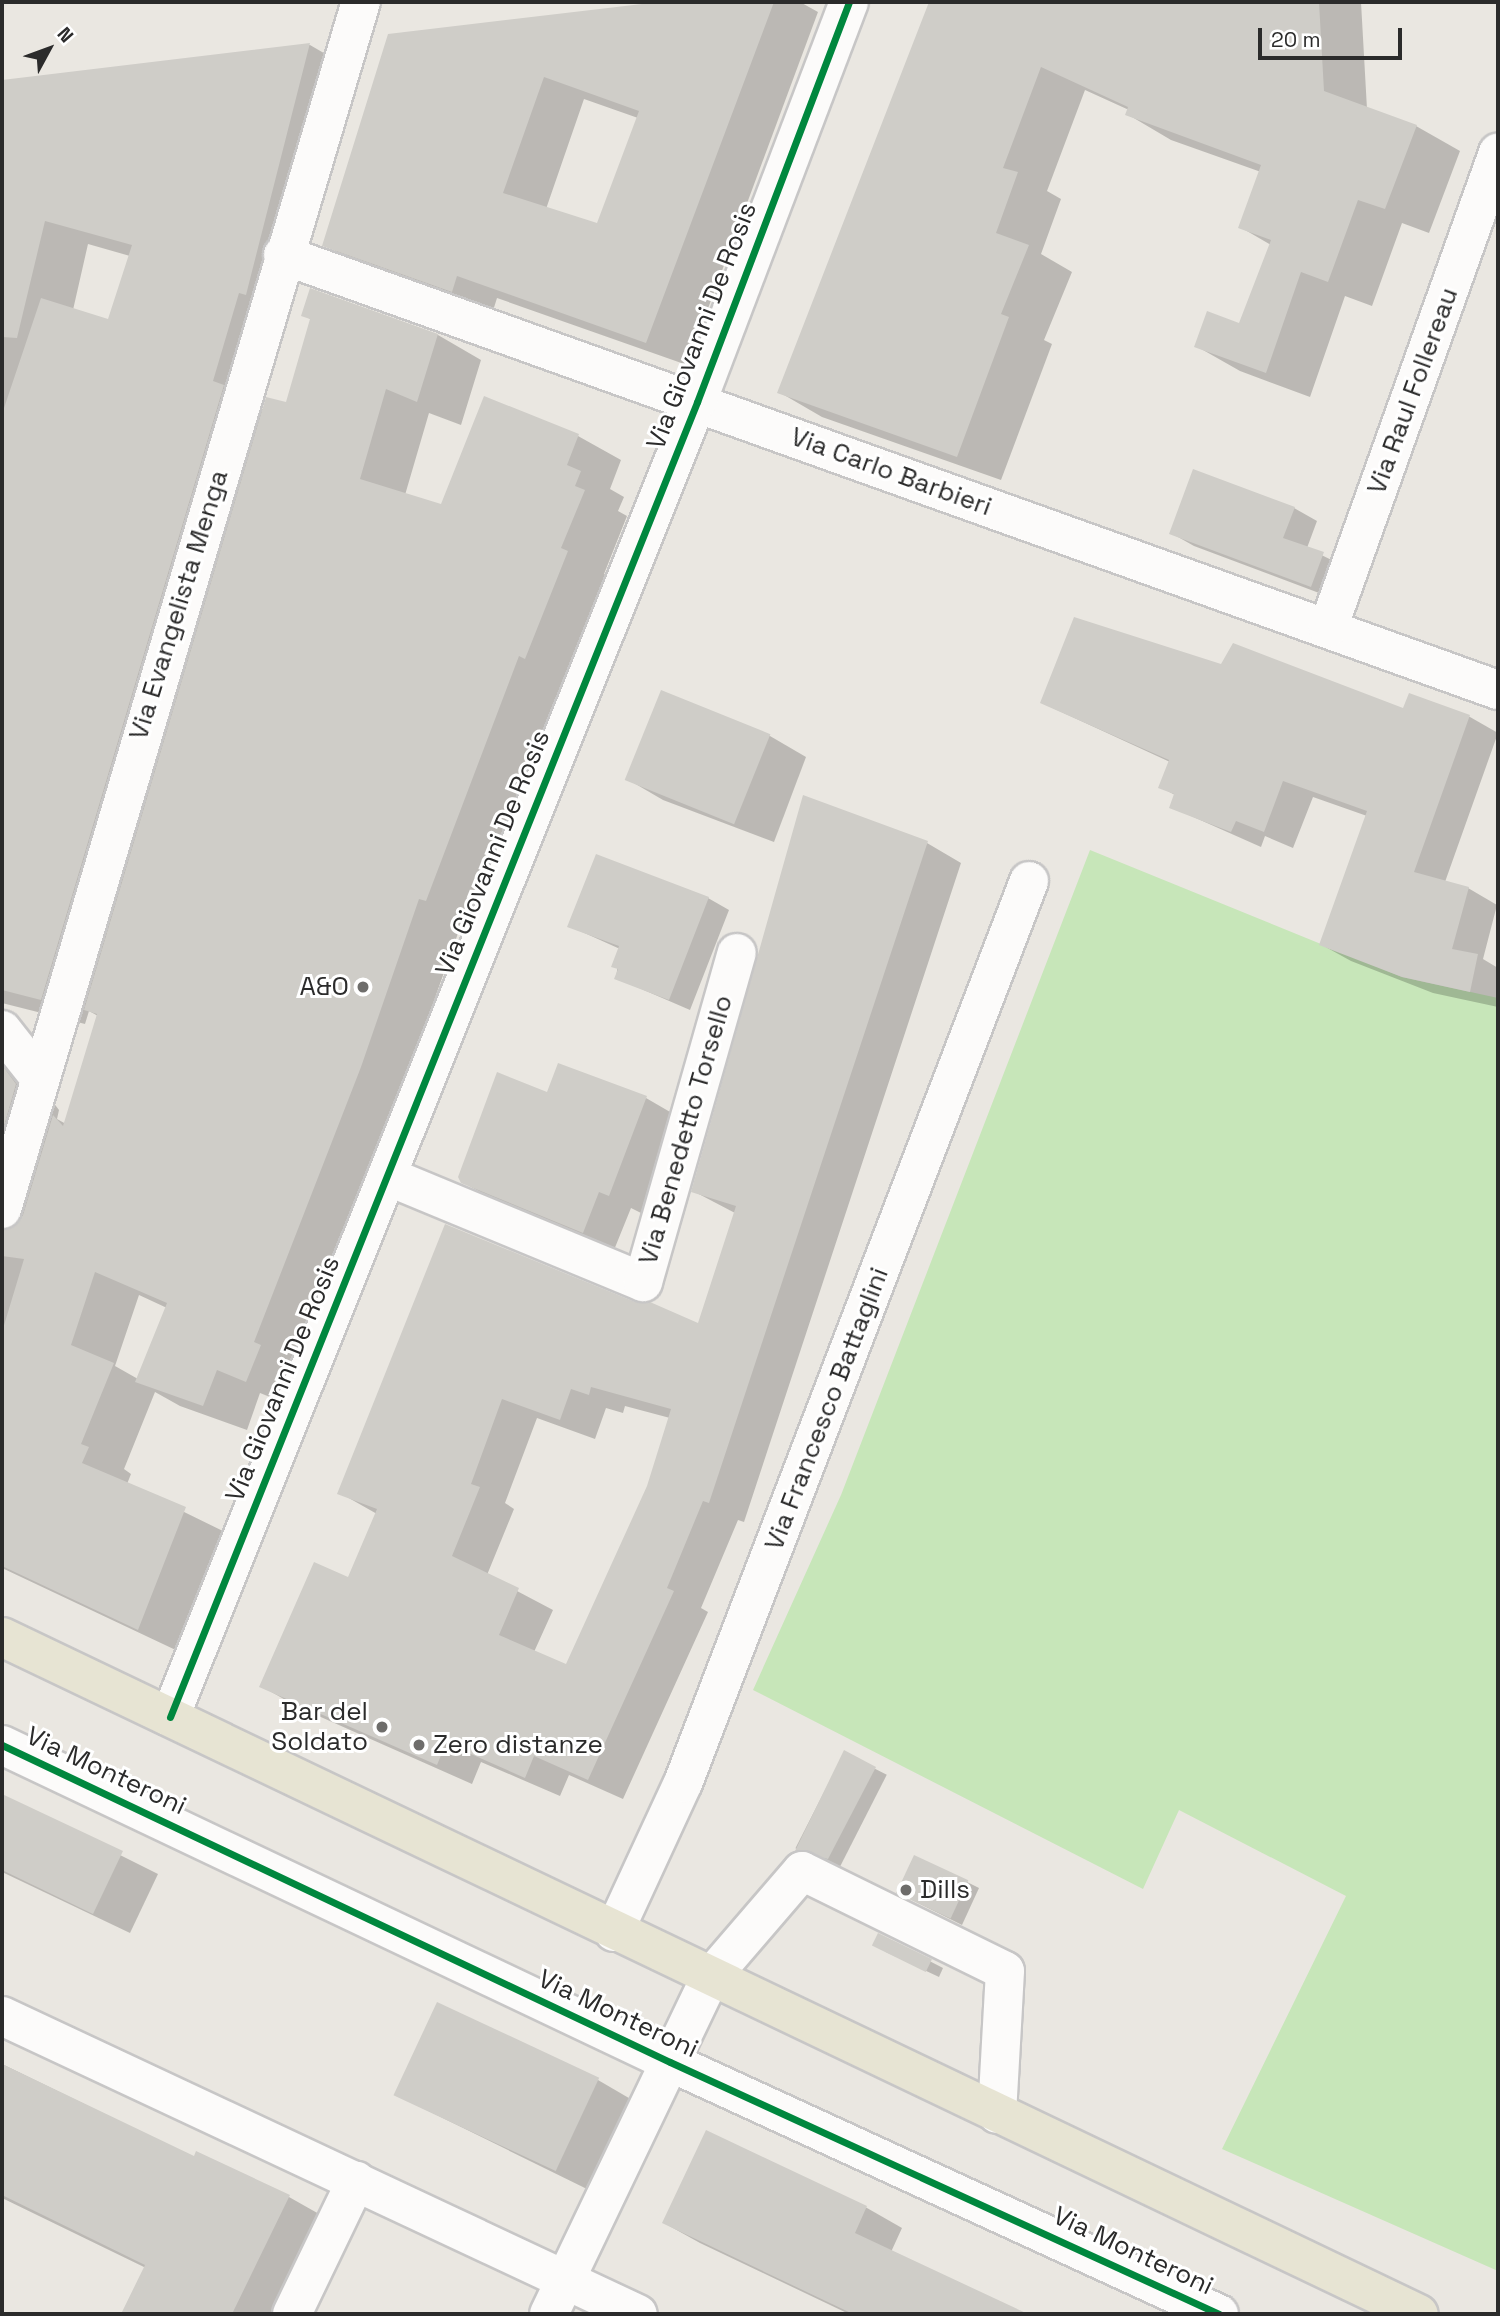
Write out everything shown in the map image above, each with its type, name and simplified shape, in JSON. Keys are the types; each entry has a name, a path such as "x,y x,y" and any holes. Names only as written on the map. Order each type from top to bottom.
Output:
{"main road":[{"path":"2,1637 710,1978 1419,2314"}],"street":[{"name":"Via Evangelista Menga","path":"2,1209 283,255 361,2"},
{"name":"Via Giovanni De Rosis","path":"170,1717 697,402 849,2"},
{"name":"Via Raul Follereau","path":"1328,628 1498,153"},
{"name":"Via Carlo Barbieri","path":"283,255 1498,690"},
{"name":"Via Francesco Battaglini","path":"614,1932 683,1783 1029,881"},
{"name":"Via Benedetto Torsello","path":"387,1176 643,1282 737,953"},
{"path":"2,1030 39,1077"},
{"name":"Via Monteroni","path":"2,1745 670,2062 1219,2314"},
{"path":"550,2314 710,1978 802,1871 1004,1971 997,2114"},
{"path":"2,2016 638,2314"},
{"path":"292,2314 356,2181"}],"green space":[{"path":"1090,850 1402,977 1498,998 1498,2271 1222,2149 1346,1896 1179,1810 1143,1889 753,1690 841,1495"}],"building":[{"path":"659,2 774,2 646,343 457,276 452,292 322,246 388,34","holes":["544,77 639,111 597,223 503,193"]},
{"path":"929,2 1319,2 1324,91 1417,125 1385,209 1358,200 1328,282 1301,272 1266,373 1194,347 1207,311 1239,323 1271,240 1238,228 1261,165 1125,115 1128,107 1041,67 1003,168 1018,172 996,233 1029,245 1001,314 1009,317 957,457 777,393"},
{"path":"310,43 246,295 239,293 213,381 224,385 41,1000 2,990 2,414 41,298 108,319 132,245 45,221 17,338 2,337 2,80"},
{"path":"310,288 438,334 417,402 386,389 360,479 441,504 484,396 579,434 567,465 581,471 575,486 585,490 561,548 568,551 525,659 519,656 426,901 419,899 361,1067 254,1342 261,1345 246,1382 217,1370 203,1406 135,1382 167,1303 95,1272 71,1345 114,1363 81,1444 89,1447 82,1463 186,1507 138,1630 2,1566 2,1332 24,1259 2,1256 2,1230 16,1225 23,1215 53,1115 63,1126 97,1014 84,1010 266,397 286,402 310,319 301,316"},
{"path":"1193,469 1295,507 1283,538 1324,552 1311,587 1169,534"},
{"path":"1074,617 1221,664 1233,643 1403,708 1409,693 1470,715 1414,872 1469,887 1452,949 1478,954 1470,992 1402,977 1319,945 1367,811 1283,781 1264,832 1236,821 1231,832 1169,808 1174,794 1158,788 1169,760 1040,703"},
{"path":"661,690 770,734 734,824 625,780"},
{"path":"803,795 928,841 709,1503 703,1501 667,1588 674,1591 588,1780 534,1756 525,1778 446,1743 437,1765 259,1687 314,1562 348,1577 377,1509 337,1494 445,1224 635,1302 650,1302 698,1323 736,1206 691,1192","holes":["591,1387 671,1409 647,1486 566,1664 499,1635 519,1588 452,1556 480,1487 471,1484 502,1399 560,1420 571,1389 589,1395"]},
{"path":"596,854 709,897 669,1000 614,979 618,969 611,967 619,946 567,927"},
{"path":"558,1063 647,1096 609,1196 599,1192 583,1233 461,1183 458,1177 497,1072 547,1092"},
{"path":"2,1065 16,1084 2,1133"},
{"path":"844,1750 876,1767 828,1859 795,1851"},
{"path":"2,1794 123,1851 93,1914 2,1870"},
{"path":"914,1855 968,1880 951,1918 896,1893"},
{"path":"878,1933 932,1959 926,1972 872,1946"},
{"path":"437,2002 599,2078 556,2171 393,2095"},
{"path":"2,2064 194,2156 196,2151 290,2195 232,2314 121,2314 145,2265 2,2195"},
{"path":"706,2130 867,2206 855,2233 1028,2314 853,2314 662,2223"}],"cycle path":[{"path":"170,1717 697,402 849,2"},
{"path":"2,1745 670,2062 1219,2314"}],"place":[{"name":"A&O","path":"363,987"},
{"name":"Bar del Soldato","path":"382,1727"},
{"name":"Zero distanze","path":"419,1745"},
{"name":"Dills","path":"906,1890"}]}
